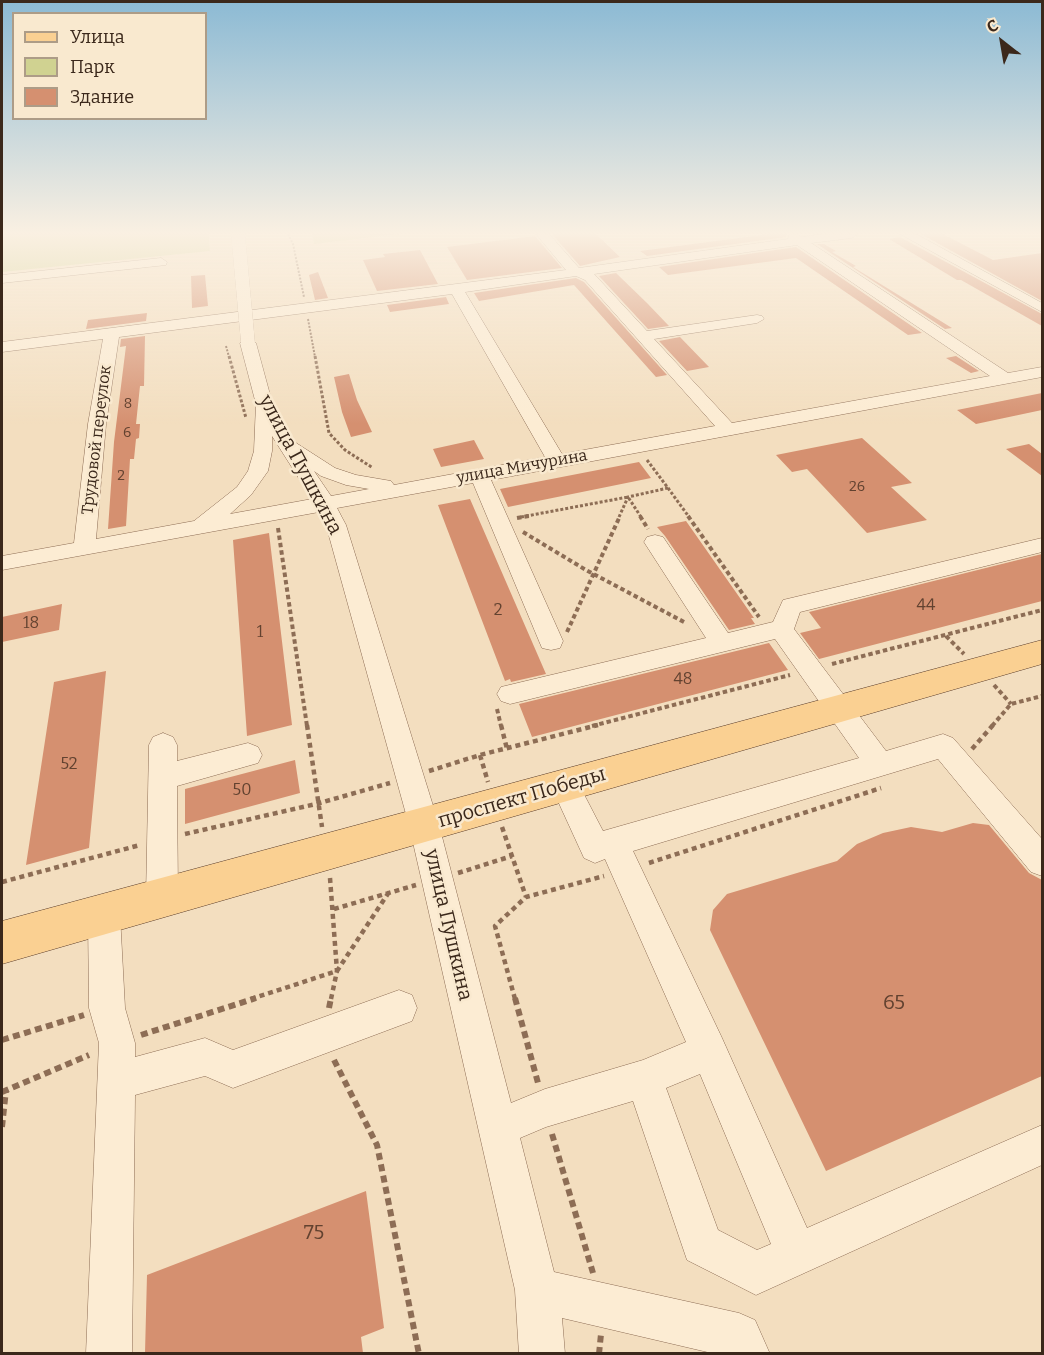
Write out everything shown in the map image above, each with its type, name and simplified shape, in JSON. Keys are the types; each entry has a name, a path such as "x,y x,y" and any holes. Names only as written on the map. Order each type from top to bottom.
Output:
{"main road":[{"name":"проспект Победы","path":"2,943 1042,652"}],"street":[{"name":"улица Пушкина","path":"244,297 248,343 263,402 324,502 343,546 424,825 537,1290 542,1353"},
{"path":"2,347 391,297"},
{"path":"461,297 556,460"},
{"path":"609,297 728,430"},
{"path":"883,297 1005,380"},
{"path":"1022,297 1042,308"},
{"path":"644,336 757,319"},
{"name":"Трудовой переулок","path":"84,547 97,424 112,333"},
{"name":"улица Мичурина","path":"2,563 324,502 1042,372"},
{"path":"194,527 226,507 244,491 258,471 263,451 263,402"},
{"path":"285,441 328,472 353,481 426,485"},
{"path":"479,475 558,639"},
{"path":"656,542 722,643"},
{"path":"510,694 776,631 791,606 1042,545"},
{"path":"776,631 812,669 879,763"},
{"path":"162,898 163,745"},
{"path":"565,786 595,848 943,746 1042,861"},
{"path":"163,777 248,754"},
{"path":"614,844 709,1051 798,1255"},
{"path":"104,915 116,1081 109,1353"},
{"path":"116,1081 205,1057 233,1069 399,1008"},
{"path":"497,1128 545,1108 644,1079 709,1051"},
{"path":"644,1079 702,1245 756,1274 1042,1144"},
{"path":"537,1290 739,1336 747,1353"}],"path":[{"path":"304,297 328,433 345,450 374,468"},
{"path":"226,346 247,421"},
{"path":"643,455 776,631"},
{"path":"499,515 628,497 668,488"},
{"path":"558,639 593,574 628,497"},
{"path":"499,515 593,574 722,643"},
{"path":"266,526 278,525 316,804 327,853 334,909 337,971 323,1037 377,1145 419,1353"},
{"path":"2,882 162,839 316,804 480,755 1042,610"},
{"path":"334,909 512,856"},
{"path":"2,1040 112,1025 337,971 389,892"},
{"path":"2,1127 4,1091 112,1025"}],"building":[{"path":"192,297 207,297 208,306 192,308"},
{"path":"314,297 328,298 315,300"},
{"path":"444,297 449,304 390,312 387,305"},
{"path":"477,297 501,297 479,301"},
{"path":"585,297 598,297 667,375 656,377"},
{"path":"619,297 641,297 669,326 648,329"},
{"path":"853,297 870,297 922,333 908,335"},
{"path":"897,297 902,297 952,328 945,329"},
{"path":"991,297 1011,297 1042,314 1042,326"},
{"path":"147,313 146,321 86,329 88,320"},
{"path":"145,336 144,386 140,386 136,424 140,424 139,438 136,439 134,459 130,459 126,526 108,529 114,442 126,346 120,347 121,339"},
{"path":"680,337 709,367 687,371 659,341"},
{"path":"956,356 979,371 971,373 946,358"},
{"path":"349,374 357,400 372,432 351,437 342,412 334,377"},
{"path":"1042,393 1042,410 976,424 957,410"},
{"path":"862,438 912,483 891,487 927,520 867,533 807,469 792,472 776,455"},
{"path":"474,440 484,459 441,467 433,449"},
{"path":"1029,444 1042,454 1042,476 1006,449"},
{"path":"639,462 651,478 508,507 500,489"},
{"path":"470,499 546,674 511,682 510,679 505,681 438,505"},
{"path":"686,521 754,618 751,618 755,624 729,630 657,527"},
{"path":"269,533 292,725 247,736 233,540"},
{"path":"1042,554 1042,601 819,659 800,633 821,628 809,612"},
{"path":"62,604 59,630 2,642 2,617"},
{"path":"769,643 788,670 532,737 519,704"},
{"path":"106,671 89,848 26,865 54,682"},
{"path":"295,760 300,793 185,824 185,789"},
{"path":"973,823 989,825 1029,873 1042,880 1042,1076 826,1171 710,930 713,910 727,894 837,861 857,844 883,833 911,827 942,832"},
{"path":"366,1191 384,1328 361,1337 363,1353 145,1353 147,1275"}]}
